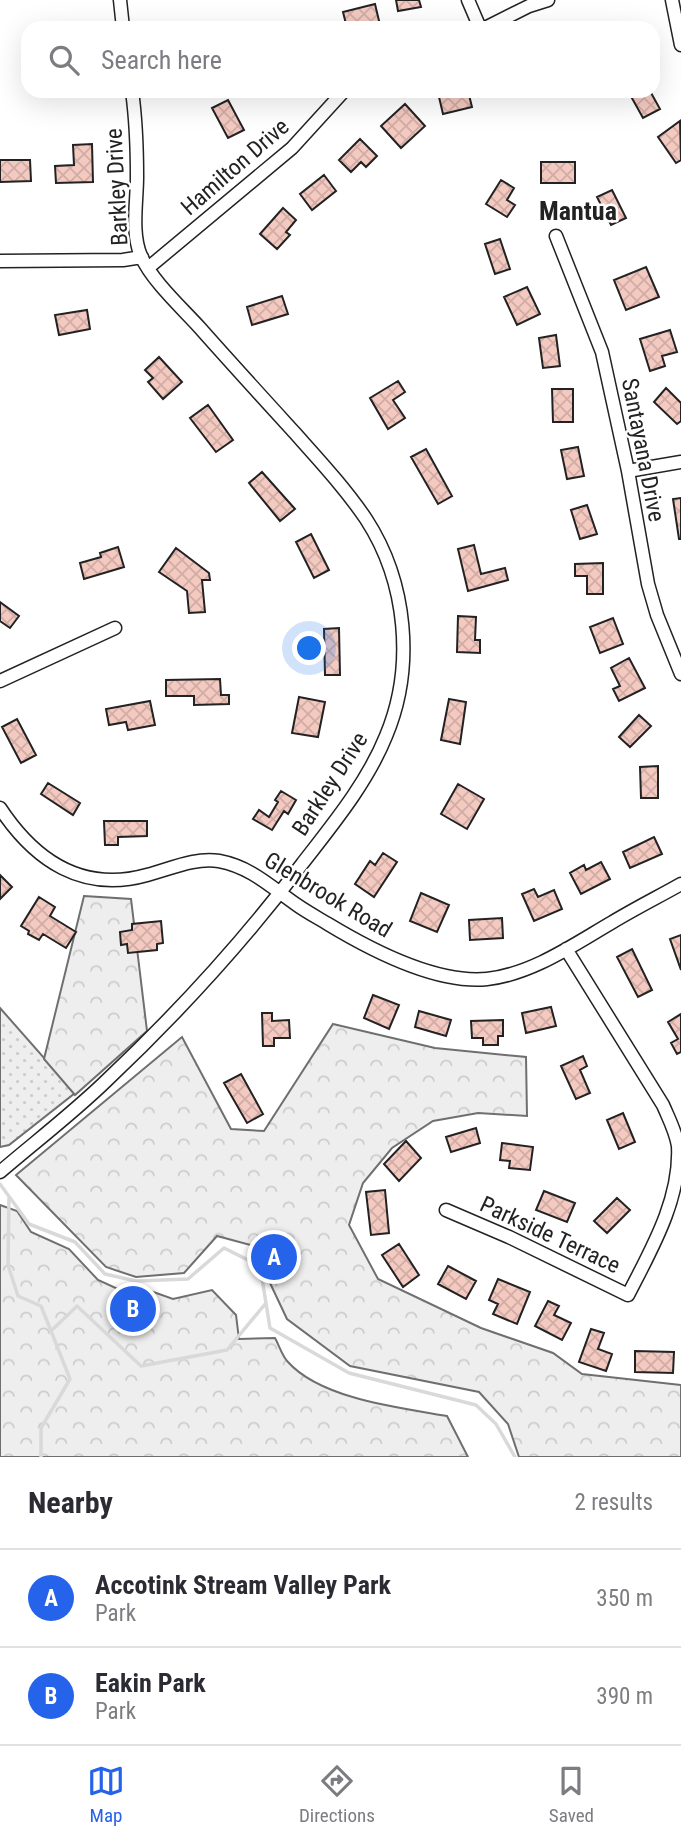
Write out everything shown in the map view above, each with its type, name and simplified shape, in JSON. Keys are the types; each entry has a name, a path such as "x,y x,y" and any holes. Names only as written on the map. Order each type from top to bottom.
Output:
{"street":[{"path":"120,0 122,21"},
{"path":"468,0 479,21"},
{"path":"498,21 548,0"},
{"path":"671,0 681,45"},
{"name":"Barkley Drive","path":"5,1168 104,1084 176,1013 281,892 355,794 387,734 397,703 402,668 402,631 391,570 381,545 350,496 171,296 145,262 136,239 137,140 133,98"},
{"name":"Hamilton Drive","path":"145,262 292,148 338,98"},
{"name":"Santayana Drive","path":"556,236 602,352 628,471 648,584 681,674"},
{"path":"0,261 145,262"},
{"path":"628,471 681,462"},
{"path":"0,681 116,628"},
{"name":"Glenbrook Road","path":"0,808 20,834 44,857 68,871 86,877 125,880 195,861 229,863 256,874 356,941 447,976 478,979 499,976 566,949 681,884"},
{"name":"Parkside Terrace","path":"446,1210 499,1232 628,1295 659,1233 672,1203 679,1172 679,1156 673,1127 663,1105 566,949"}],"green space":[{"path":"84,896 131,899 147,1031 75,1095 44,1059"},
{"path":"0,1008 75,1093 9,1145 0,1147"},
{"path":"333,1024 435,1048 526,1057 527,1116 478,1113 433,1121 392,1148 363,1183 349,1225 378,1279 481,1328 553,1353 582,1374 681,1385 681,1457 519,1457 508,1424 479,1392 350,1366 287,1319 270,1283 269,1250 217,1236 184,1273 136,1277 106,1267 16,1175 182,1037 231,1129 264,1131"},
{"path":"0,1205 17,1211 31,1232 69,1249 98,1280 120,1290 145,1289 173,1299 212,1290 236,1315 239,1339 275,1338 288,1362 302,1375 320,1385 363,1400 447,1416 468,1457 0,1457"}],"building":[{"path":"396,0 419,0 421,7 398,11"},
{"path":"375,4 379,21 345,21 343,12"},
{"path":"439,98 470,98 472,107 443,114"},
{"path":"632,98 654,98 660,109 643,118"},
{"path":"228,100 244,130 228,138 212,108"},
{"path":"405,104 425,126 401,148 381,126"},
{"path":"680,121 681,160 676,163 658,137"},
{"path":"360,139 377,156 366,167 361,162 351,172 339,160"},
{"path":"92,144 93,182 56,183 55,166 74,165 73,145"},
{"path":"0,160 30,160 31,181 0,182"},
{"path":"541,162 575,162 575,183 541,183"},
{"path":"324,175 336,191 312,210 300,194"},
{"path":"501,180 514,188 507,200 515,205 507,217 486,204"},
{"path":"612,190 626,218 611,225 597,197"},
{"path":"283,208 296,220 286,232 290,235 277,249 260,234"},
{"path":"500,239 510,269 495,274 485,244"},
{"path":"646,267 659,297 626,310 614,280"},
{"path":"527,287 540,314 517,325 504,297"},
{"path":"282,296 288,314 252,325 247,307"},
{"path":"87,310 90,329 59,335 55,315"},
{"path":"670,330 677,352 662,356 665,366 650,371 640,339"},
{"path":"556,335 560,366 543,368 539,338"},
{"path":"159,357 182,382 163,399 148,382 153,378 145,370"},
{"path":"398,381 405,392 393,400 405,418 388,429 370,398"},
{"path":"666,388 681,403 681,421 677,424 654,402"},
{"path":"552,389 573,389 573,422 553,422"},
{"path":"208,405 233,440 216,452 190,418"},
{"path":"578,447 584,476 567,479 561,450"},
{"path":"426,449 452,496 438,504 411,457"},
{"path":"262,472 295,509 280,521 249,483"},
{"path":"681,498 681,539 679,539 673,499"},
{"path":"587,505 597,534 580,539 571,510"},
{"path":"311,534 329,570 314,578 296,542"},
{"path":"474,545 481,574 505,568 508,580 468,591 458,549"},
{"path":"118,547 124,567 84,579 80,563 101,557 100,553"},
{"path":"176,548 209,573 210,580 202,580 205,612 189,613 187,591 159,572"},
{"path":"603,563 603,594 587,594 587,576 575,576 575,564"},
{"path":"0,602 19,616 10,628 0,621"},
{"path":"458,616 476,617 475,640 480,640 480,653 457,652"},
{"path":"613,618 623,644 600,653 590,627"},
{"path":"339,628 340,675 325,675 324,629"},
{"path":"629,658 645,688 619,701 613,689 620,686 611,668"},
{"path":"220,679 221,695 229,695 229,704 194,705 194,696 166,696 166,680"},
{"path":"299,697 325,702 318,737 292,733"},
{"path":"449,699 466,702 460,744 441,740"},
{"path":"150,701 155,725 128,730 126,722 109,725 106,709"},
{"path":"639,715 651,726 630,747 619,737"},
{"path":"17,719 36,755 21,763 2,727"},
{"path":"658,766 658,798 641,798 640,767"},
{"path":"48,783 80,803 73,815 41,794"},
{"path":"458,784 484,799 467,829 441,814"},
{"path":"281,791 296,800 288,814 284,811 272,830 253,819 259,810 269,817"},
{"path":"104,821 147,821 147,836 118,837 118,845 105,845"},
{"path":"654,837 662,854 630,868 623,852"},
{"path":"383,853 397,862 374,897 355,884 370,861 375,865"},
{"path":"601,862 610,879 581,894 570,873 584,865 586,870"},
{"path":"0,875 12,887 0,899"},
{"path":"534,889 538,897 554,890 562,909 534,921 522,894"},
{"path":"421,893 449,905 437,932 410,921"},
{"path":"39,897 55,907 50,916 76,932 66,948 43,934 39,940 21,926"},
{"path":"502,918 503,938 470,940 469,920"},
{"path":"161,921 163,943 157,944 157,950 128,953 127,944 121,945 120,932 132,930 132,924"},
{"path":"681,935 681,970 670,939"},
{"path":"632,949 652,990 638,997 617,957"},
{"path":"373,995 399,1005 389,1029 364,1018"},
{"path":"551,1007 556,1026 526,1033 522,1013"},
{"path":"419,1011 451,1020 446,1036 415,1027"},
{"path":"262,1013 272,1013 272,1021 289,1020 290,1038 274,1038 274,1046 263,1046"},
{"path":"681,1014 681,1052 677,1054 671,1043 678,1039 668,1022"},
{"path":"503,1020 503,1036 498,1036 498,1045 483,1045 483,1038 472,1038 471,1021"},
{"path":"583,1056 587,1066 580,1070 590,1093 576,1099 561,1066"},
{"path":"241,1074 263,1114 247,1123 224,1083"},
{"path":"623,1113 635,1142 619,1149 607,1120"},
{"path":"476,1128 480,1143 451,1152 446,1137"},
{"path":"406,1141 421,1158 399,1181 384,1164"},
{"path":"502,1143 533,1147 530,1170 509,1168 510,1161 500,1160"},
{"path":"385,1190 389,1233 371,1235 366,1192"},
{"path":"544,1191 575,1203 567,1222 536,1210"},
{"path":"617,1198 630,1210 607,1233 594,1221"},
{"path":"399,1244 419,1275 403,1287 382,1255"},
{"path":"448,1266 476,1281 466,1299 438,1284"},
{"path":"498,1279 530,1292 517,1324 493,1314 498,1304 489,1300"},
{"path":"548,1301 559,1306 554,1315 571,1323 562,1340 535,1326"},
{"path":"591,1329 604,1333 598,1349 612,1354 606,1371 579,1362"},
{"path":"635,1351 674,1352 673,1373 635,1372"}],"waterway":[{"path":"0,1184 29,1224 75,1242 105,1274 136,1281 188,1279 224,1248 260,1266 270,1328 349,1373 476,1405 496,1424 515,1457"},
{"path":"9,1198 8,1265 18,1296 41,1306 51,1331"},
{"path":"41,1457 41,1428 70,1379 51,1331 77,1306 141,1366 227,1350 266,1303"}],"place":[{"name":"Accotink Stream Valley Park","path":"274,1257"},
{"name":"Eakin Park","path":"133,1309"}],"district":[{"name":"Mantua","path":"578,211"}]}
